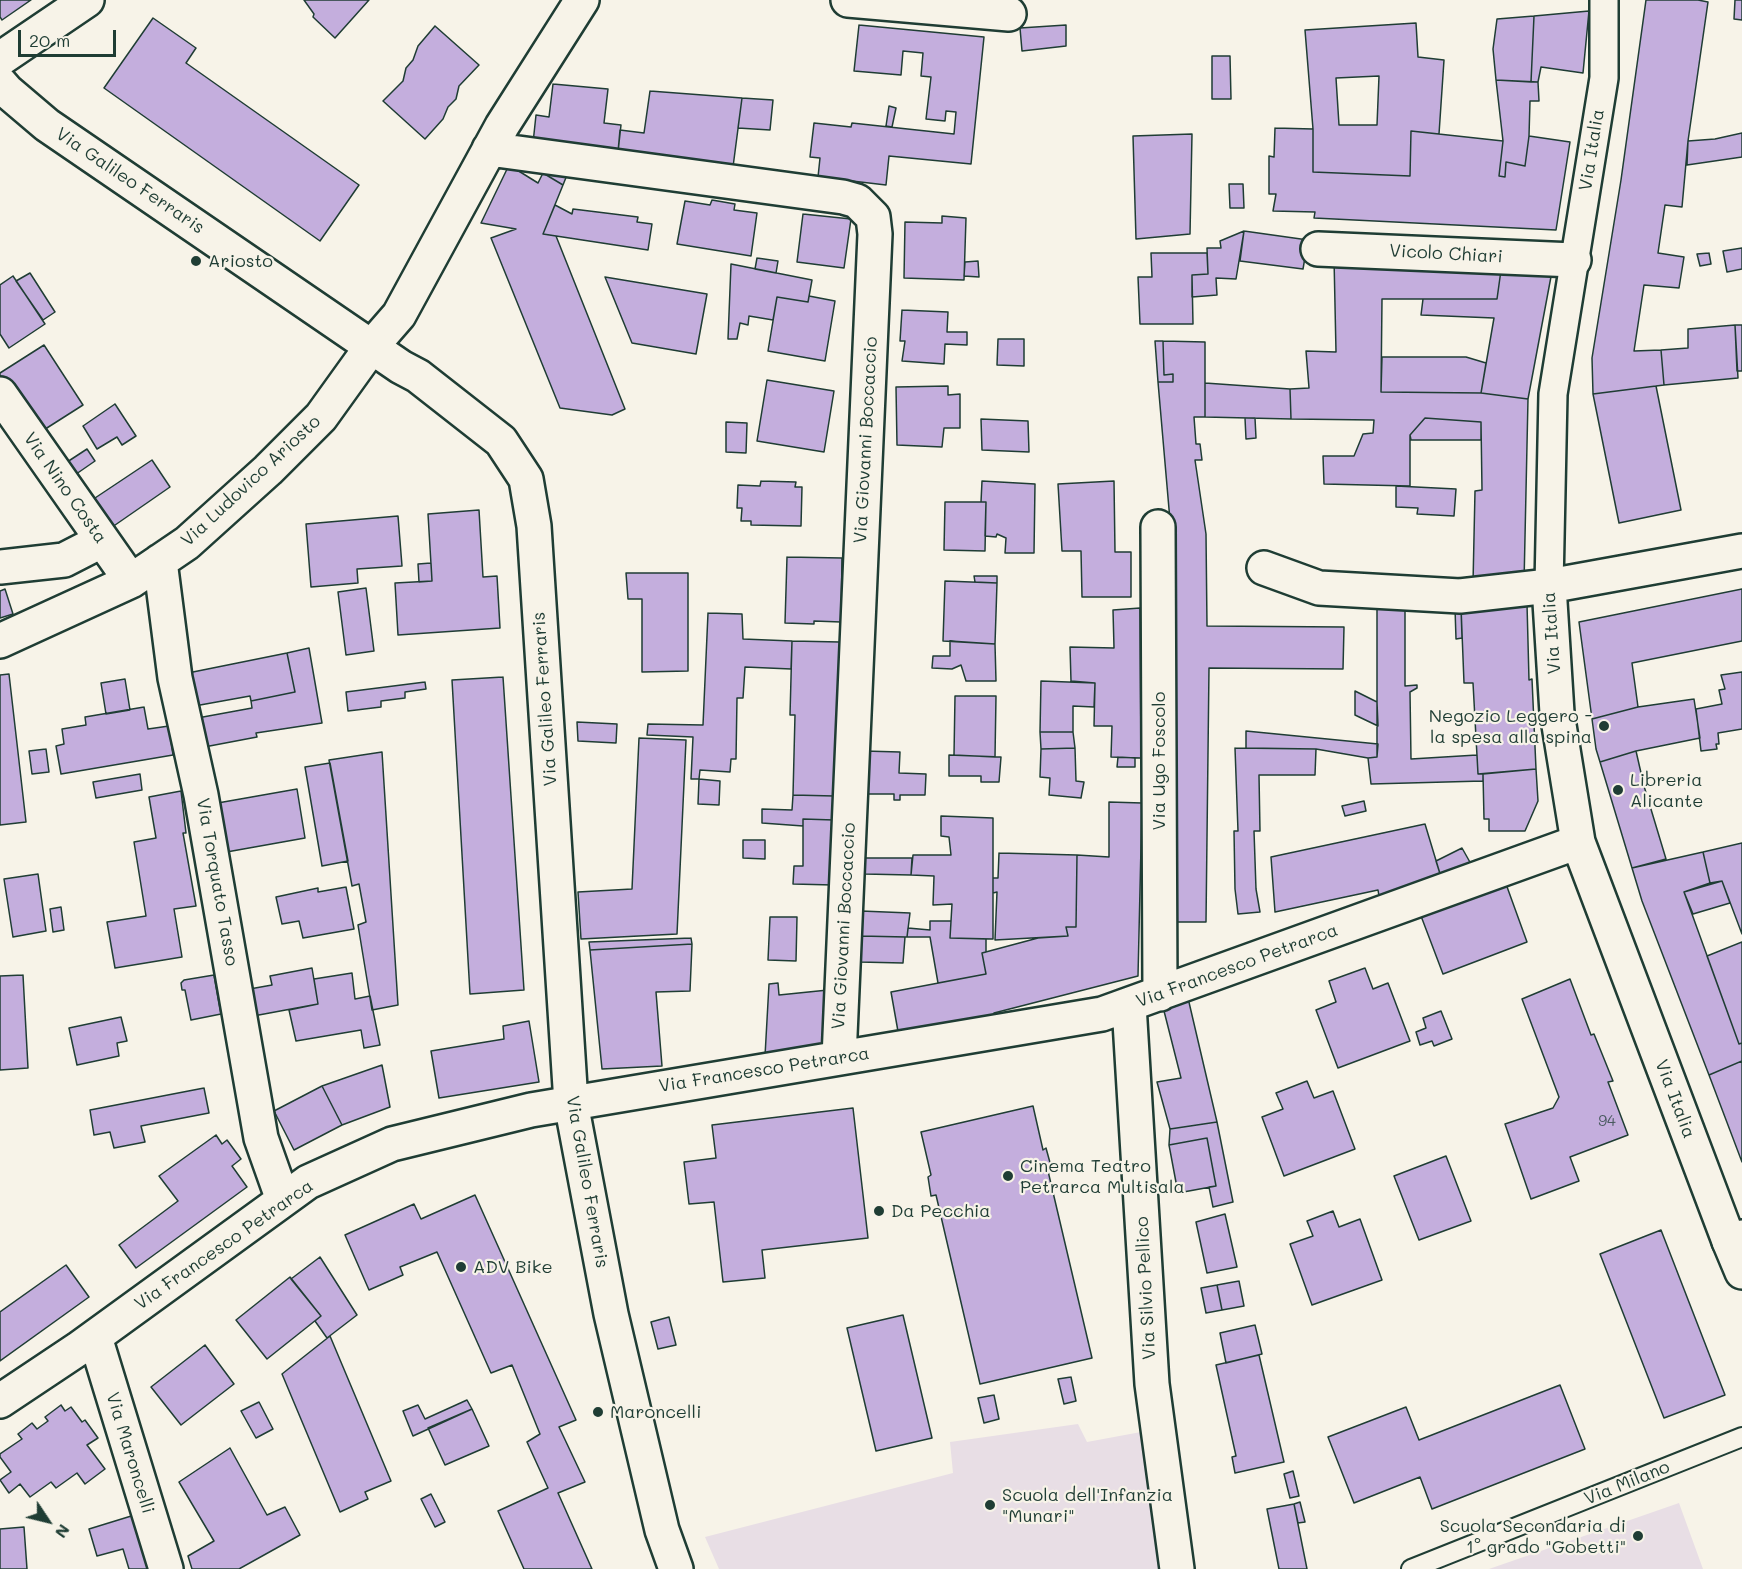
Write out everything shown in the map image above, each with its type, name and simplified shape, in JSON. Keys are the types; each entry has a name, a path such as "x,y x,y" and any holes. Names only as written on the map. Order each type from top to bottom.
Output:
{"street":[{"path":"0,59 87,0"},
{"name":"Via Ludovico Ariosto","path":"0,641 131,581 187,543 237,499 321,417 372,346 399,315 489,149 582,0"},
{"path":"848,0 1009,14"},
{"name":"Via Italia","path":"1604,0 1604,78 1552,394 1549,586 1557,713 1578,842 1736,1239"},
{"name":"Via Galileo Ferraris","path":"0,83 47,124 418,376 501,441 526,479 534,526 572,1103 611,1314 662,1530 676,1569"},
{"name":"Via Giovanni Boccaccio","path":"489,149 843,197 857,201 873,217 874,246 839,1058"},
{"name":"Vicolo Chiari","path":"1318,249 1574,260"},
{"name":"Via Nino Costa","path":"0,394 131,581"},
{"name":"Via Ugo Foscolo","path":"1158,527 1160,994"},
{"path":"0,567 64,560 101,541"},
{"path":"1264,568 1319,588 1460,596 1549,586 1742,551"},
{"name":"Via Torquato Tasso","path":"160,561 175,678 203,806 261,1138 283,1200"},
{"name":"Via Francesco Petrarca","path":"0,1401 95,1337 308,1182 392,1144 531,1110 1102,1014 1578,842"},
{"name":"Via Silvio Pellico","path":"1129,1005 1152,1384 1177,1569"},
{"path":"1736,1239 1742,1272"},
{"name":"Via Maroncelli","path":"95,1337 166,1569"}],"lane":[{"name":"Via Milano","path":"1411,1569 1742,1437"}],"shaded area":[{"name":"Scuola dell'Infanzia \"Munari\"","path":"1078,1424 1087,1442 1141,1432 1159,1569 719,1569 705,1537 953,1473 950,1442"},
{"name":"Scuola Secondaria di 1° grado \"Gobetti\"","path":"1679,1503 1703,1569 1489,1569"}],"building":[{"path":"0,0 31,0 2,20"},
{"path":"304,0 369,0 335,38 313,17 314,14"},
{"path":"1646,0 1708,2 1688,141 1682,207 1665,205 1658,253 1684,257 1679,288 1644,285 1634,351 1661,350 1664,385 1593,394 1592,358 1621,180"},
{"path":"1735,0 1742,0 1742,20 1734,19"},
{"path":"1589,11 1583,73 1541,67 1538,82 1531,82 1534,16"},
{"path":"1534,16 1531,82 1496,80 1493,49 1497,19"},
{"path":"153,18 196,48 186,63 359,185 320,241 104,88"},
{"path":"1416,23 1418,57 1444,60 1439,134 1411,131 1410,176 1313,172 1313,129 1305,30","holes":["1379,76 1377,125 1339,125 1336,78"]},
{"path":"859,25 984,37 971,164 889,156 886,185 818,177 820,158 810,157 814,123 851,127 852,123 954,134 956,112 946,111 945,121 926,119 931,77 921,76 923,53 903,51 901,75 854,71"},
{"path":"1066,25 1066,46 1022,51 1020,28"},
{"path":"435,26 479,65 459,86 456,99 448,107 443,119 425,139 383,101 403,81 406,68 413,60 418,46"},
{"path":"1212,56 1230,56 1231,99 1212,99"},
{"path":"1496,80 1538,82 1539,101 1530,101 1525,166 1506,162 1505,177 1499,176 1503,141"},
{"path":"553,84 608,89 604,123 621,125 618,152 533,143 536,115 549,117"},
{"path":"650,91 742,98 733,167 618,152 620,130 644,133"},
{"path":"742,98 773,100 770,130 738,128"},
{"path":"889,106 896,108 892,127 886,126"},
{"path":"1275,128 1313,129 1313,172 1410,176 1411,131 1503,141 1499,176 1505,177 1506,162 1525,166 1529,136 1570,142 1556,230 1314,218 1315,212 1273,211 1276,194 1269,194 1269,156 1274,157"},
{"path":"1742,133 1742,157 1687,165 1688,141 1715,139"},
{"path":"1192,134 1190,234 1136,239 1133,136"},
{"path":"509,165 538,183 543,173 563,185 543,234 556,236 625,409 612,415 560,408 491,238 516,229 481,223"},
{"path":"543,173 567,175 563,185"},
{"path":"1229,184 1243,184 1244,208 1230,208"},
{"path":"712,200 735,204 734,210 757,213 751,256 677,244 685,201 710,205"},
{"path":"555,205 572,214 573,209 638,217 637,222 652,224 648,250 543,234"},
{"path":"803,214 851,219 844,268 797,262"},
{"path":"942,216 966,218 964,280 904,278 905,222 942,223"},
{"path":"1244,231 1236,279 1216,278 1217,295 1192,297 1192,275 1208,274 1207,248 1221,248 1220,241"},
{"path":"1244,231 1308,240 1303,269 1240,261"},
{"path":"1742,248 1742,269 1727,272 1723,251"},
{"path":"1151,253 1207,253 1208,274 1192,275 1193,324 1140,324 1138,277 1152,277"},
{"path":"1709,253 1711,264 1700,266 1697,254"},
{"path":"757,258 778,261 776,273 755,269"},
{"path":"1334,258 1502,263 1497,299 1382,299 1381,392 1481,393 1528,399 1524,583 1473,583 1475,491 1482,490 1481,422 1425,418 1410,435 1410,486 1324,484 1323,456 1354,456 1363,434 1373,433 1374,420 1291,419 1290,389 1309,388 1306,351 1336,352"},
{"path":"978,261 979,277 964,276 965,262"},
{"path":"1502,263 1553,266 1528,399 1481,393 1494,318 1421,315 1423,299 1497,299"},
{"path":"731,264 812,280 808,302 777,297 773,320 749,316 748,325 740,323 737,339 728,339"},
{"path":"30,273 55,312 43,320 16,281"},
{"path":"13,276 45,324 9,348 0,334 0,285"},
{"path":"605,277 707,294 696,354 632,343"},
{"path":"809,296 835,301 825,361 768,351 777,297 808,302"},
{"path":"902,310 948,312 947,332 967,332 967,345 945,344 944,364 902,361 905,341 900,341"},
{"path":"1735,325 1738,378 1664,385 1661,350 1688,348 1688,329"},
{"path":"1735,325 1742,325 1742,371 1737,371"},
{"path":"998,339 1024,339 1024,366 997,365"},
{"path":"1155,341 1163,341 1164,375 1173,374 1173,382 1158,382"},
{"path":"1163,341 1205,342 1205,417 1194,417 1196,444 1200,444 1202,460 1195,460 1206,534 1207,626 1344,627 1343,669 1209,668 1206,922 1165,922 1171,532 1158,382 1173,382 1173,374 1164,375"},
{"path":"44,345 83,405 39,433 0,373"},
{"path":"1382,357 1466,357 1486,363 1481,393 1381,392"},
{"path":"767,380 834,391 824,452 757,441"},
{"path":"1205,383 1290,389 1291,419 1205,417"},
{"path":"948,386 948,395 960,394 960,428 944,428 942,447 897,445 896,387"},
{"path":"1656,386 1681,510 1619,523 1593,394"},
{"path":"115,404 136,436 122,445 117,437 97,449 83,426"},
{"path":"1245,418 1255,418 1256,438 1246,439"},
{"path":"1425,418 1481,422 1481,440 1411,440 1410,435"},
{"path":"981,419 1028,421 1029,452 982,450"},
{"path":"726,422 747,423 746,453 726,452"},
{"path":"87,449 95,461 69,479 61,466"},
{"path":"152,460 170,487 105,532 86,504"},
{"path":"761,481 796,482 795,487 802,487 801,526 751,525 751,521 741,521 742,508 737,508 738,485 760,486"},
{"path":"982,481 1035,484 1034,553 1005,553 1006,538 997,534 996,537 985,536 986,502 981,502"},
{"path":"1114,481 1115,552 1131,552 1131,597 1082,597 1081,551 1062,551 1058,484"},
{"path":"1396,486 1456,489 1454,516 1417,514 1418,508 1396,507"},
{"path":"945,502 986,502 985,551 944,550"},
{"path":"479,510 483,577 497,576 500,628 398,635 395,583 432,581 428,514"},
{"path":"398,516 402,566 357,569 358,583 311,587 306,524"},
{"path":"787,557 842,558 841,622 785,623"},
{"path":"431,563 432,581 419,582 418,564"},
{"path":"626,573 688,573 688,671 642,672 642,599 628,599"},
{"path":"974,576 997,576 997,583 975,582"},
{"path":"945,581 997,583 995,644 943,641"},
{"path":"366,588 374,651 346,655 338,592"},
{"path":"5,589 13,614 0,618 0,591"},
{"path":"1742,589 1742,641 1632,663 1638,707 1592,719 1579,622"},
{"path":"1527,604 1529,680 1532,679 1536,769 1478,774 1473,683 1464,683 1461,607"},
{"path":"1461,607 1462,638 1456,639 1455,608"},
{"path":"1140,608 1141,758 1111,757 1112,726 1094,726 1095,683 1071,681 1070,647 1114,648 1113,610"},
{"path":"1377,608 1405,608 1405,686 1417,685 1417,688 1410,692 1411,759 1477,755 1478,774 1483,774 1483,781 1371,784 1368,758 1377,757"},
{"path":"708,613 742,614 743,639 792,641 791,669 745,667 743,698 737,698 736,759 731,759 730,772 700,770 699,779 691,779 693,737 647,735 648,724 703,725"},
{"path":"792,641 840,642 834,796 793,795 795,715 790,715"},
{"path":"950,641 995,644 996,681 966,681 961,665 952,669 932,668 933,656 950,656"},
{"path":"309,648 322,723 256,733 257,737 199,748 192,719 252,708 251,701 295,692 287,653"},
{"path":"287,653 295,692 251,701 250,696 189,707 183,674"},
{"path":"1742,672 1742,729 1718,733 1717,749 1701,751 1696,709 1722,704 1719,690 1725,689 1721,675"},
{"path":"9,674 26,822 0,825 0,675"},
{"path":"503,677 524,990 470,994 452,680"},
{"path":"125,679 130,710 106,714 101,683"},
{"path":"1041,681 1095,683 1094,707 1073,706 1073,732 1040,732"},
{"path":"425,682 426,689 405,692 405,698 381,701 381,707 348,711 346,692"},
{"path":"1355,691 1377,702 1378,726 1355,715"},
{"path":"955,696 996,696 995,757 954,755"},
{"path":"1694,699 1700,738 1636,751 1600,762 1592,719 1638,707"},
{"path":"144,707 148,729 169,726 173,755 61,774 56,746 64,744 62,729 86,725 85,717"},
{"path":"577,722 617,724 616,743 578,741"},
{"path":"1246,731 1378,744 1377,757 1368,758 1316,749 1246,748"},
{"path":"1040,732 1073,732 1075,748 1041,749"},
{"path":"639,738 686,740 677,934 581,939 578,892 632,889"},
{"path":"1075,748 1076,781 1084,782 1081,798 1049,795 1050,778 1040,777 1041,749"},
{"path":"1235,748 1316,749 1315,775 1259,775 1260,831 1254,831 1256,889 1260,912 1238,914 1235,889 1234,831 1238,831"},
{"path":"46,749 49,772 32,774 29,751"},
{"path":"864,751 900,752 899,773 926,774 925,795 900,795 900,800 894,800 894,794 863,794"},
{"path":"1636,751 1666,859 1632,868 1600,762"},
{"path":"382,752 398,1005 372,1010 358,925 366,922 359,884 352,886 329,760"},
{"path":"949,755 1001,757 999,782 981,782 981,776 949,776"},
{"path":"1118,757 1135,758 1135,767 1117,767"},
{"path":"330,763 348,861 322,866 305,767"},
{"path":"1536,769 1538,801 1525,831 1489,831 1489,819 1484,819 1483,774"},
{"path":"140,774 142,790 96,798 93,782"},
{"path":"699,779 720,781 719,805 698,804"},
{"path":"297,789 305,838 221,853 212,804"},
{"path":"181,791 186,833 183,833 196,906 174,909 182,957 115,968 107,922 146,916 134,842 156,838 149,797"},
{"path":"793,795 834,796 834,820 803,819 803,826 762,823 762,809 792,810"},
{"path":"1364,801 1366,811 1345,816 1342,806"},
{"path":"1109,802 1142,803 1138,976 994,1013 994,1017 899,1037 891,992 986,974 982,953 1038,938 1068,936 1066,927 1076,927 1077,855 1109,857"},
{"path":"941,816 993,818 993,939 950,938 952,904 933,905 934,876 911,875 913,855 951,855 949,837 941,836"},
{"path":"803,819 834,820 833,885 793,884 794,866 803,866"},
{"path":"1425,824 1441,877 1379,896 1378,890 1275,912 1271,857"},
{"path":"743,840 765,840 765,859 743,858"},
{"path":"1742,843 1742,934 1722,881 1710,883 1703,852"},
{"path":"1462,848 1471,864 1441,877 1436,861"},
{"path":"1703,852 1710,883 1684,892 1739,1044 1742,1043 1742,1061 1709,1075 1642,901 1632,868"},
{"path":"999,853 1077,855 1076,927 1066,927 1068,936 995,940 997,892 993,893 993,878 998,878"},
{"path":"864,858 912,858 911,875 864,874"},
{"path":"38,874 46,931 13,937 4,879"},
{"path":"1722,881 1730,903 1693,914 1684,892"},
{"path":"1506,884 1527,942 1443,974 1421,916"},
{"path":"346,887 354,929 303,938 299,921 282,924 276,897 318,888 318,892"},
{"path":"61,907 64,930 53,932 50,909"},
{"path":"861,911 910,913 907,937 860,936"},
{"path":"770,917 797,917 796,961 768,960"},
{"path":"930,921 951,921 950,938 986,939 986,952 982,953 986,974 938,983 930,937 907,937 908,928 930,930"},
{"path":"860,936 905,937 903,963 859,962"},
{"path":"691,938 692,944 590,950 589,942"},
{"path":"1742,942 1742,1043 1739,1044 1707,956"},
{"path":"692,944 690,991 656,992 662,1066 602,1069 590,950"},
{"path":"312,968 318,1004 248,1017 244,990 272,985 270,976"},
{"path":"1365,968 1373,989 1388,983 1410,1041 1338,1068 1316,1010 1336,1002 1329,981"},
{"path":"352,973 355,999 370,996 380,1045 364,1048 361,1030 296,1041 289,1010 318,1004 314,979"},
{"path":"23,975 28,1068 0,1070 0,976"},
{"path":"214,975 221,1014 191,1020 185,990 182,990 181,983 184,980"},
{"path":"1570,979 1591,1035 1594,1034 1613,1081 1608,1082 1628,1135 1570,1157 1579,1181 1531,1199 1505,1124 1553,1108 1559,1097 1522,999"},
{"path":"778,983 779,995 828,990 825,1048 765,1056 769,984"},
{"path":"1188,998 1217,1122 1170,1129 1157,1082 1181,1078 1163,1007"},
{"path":"1441,1011 1452,1039 1434,1046 1432,1041 1420,1045 1416,1032 1426,1028 1423,1018"},
{"path":"121,1017 127,1041 117,1043 119,1056 77,1065 69,1028"},
{"path":"529,1021 539,1082 439,1098 431,1051 504,1039 503,1026"},
{"path":"1742,1061 1742,1162 1709,1075"},
{"path":"382,1065 390,1107 342,1125 322,1086"},
{"path":"1307,1081 1314,1098 1333,1091 1355,1149 1284,1176 1262,1117 1283,1109 1276,1093"},
{"path":"322,1086 342,1125 294,1150 274,1111"},
{"path":"204,1088 209,1113 141,1126 145,1142 114,1148 110,1132 94,1135 90,1110"},
{"path":"1033,1106 1043,1150 1046,1148 1052,1170 1048,1171 1092,1358 980,1384 936,1195 931,1196 928,1177 931,1175 921,1132"},
{"path":"853,1108 868,1238 762,1250 765,1278 723,1282 714,1202 689,1204 684,1162 716,1158 712,1125"},
{"path":"1217,1122 1233,1202 1213,1207 1209,1187 1216,1186 1207,1138 1169,1145 1170,1129"},
{"path":"216,1135 222,1144 227,1140 241,1159 232,1166 247,1187 136,1268 119,1245 178,1201 159,1176"},
{"path":"1207,1138 1216,1186 1178,1193 1169,1145"},
{"path":"1446,1156 1471,1221 1419,1240 1394,1176"},
{"path":"475,1195 576,1420 559,1427 585,1482 558,1493 592,1569 524,1569 498,1511 548,1488 527,1442 540,1434 512,1365 491,1373 437,1252 400,1267 403,1275 369,1290 345,1235 414,1204 421,1219"},
{"path":"1333,1211 1339,1227 1360,1219 1382,1280 1312,1305 1290,1244 1313,1236 1307,1221"},
{"path":"1225,1214 1237,1267 1207,1273 1196,1222"},
{"path":"1661,1230 1725,1395 1664,1418 1600,1254"},
{"path":"320,1257 357,1315 327,1338 315,1321 321,1316 291,1279"},
{"path":"66,1265 89,1297 0,1361 0,1312"},
{"path":"290,1277 321,1316 267,1359 236,1320"},
{"path":"1239,1281 1244,1306 1222,1310 1217,1285"},
{"path":"1217,1285 1222,1310 1206,1313 1201,1288"},
{"path":"903,1315 932,1438 876,1451 847,1328"},
{"path":"669,1317 676,1345 658,1349 651,1322"},
{"path":"1255,1325 1262,1354 1226,1363 1220,1333"},
{"path":"330,1336 391,1481 365,1492 368,1499 340,1512 282,1374"},
{"path":"205,1345 234,1384 181,1425 151,1387"},
{"path":"1259,1355 1284,1462 1235,1473 1232,1457 1236,1456 1216,1365"},
{"path":"1071,1377 1076,1401 1064,1404 1058,1379"},
{"path":"1560,1385 1585,1449 1432,1509 1420,1477 1354,1503 1328,1437 1406,1407 1419,1440"},
{"path":"994,1395 999,1419 984,1423 978,1398"},
{"path":"467,1400 472,1409 413,1436 403,1411 418,1405 425,1419"},
{"path":"259,1402 273,1429 256,1438 241,1411"},
{"path":"61,1405 65,1411 71,1407 82,1422 85,1420 98,1438 87,1445 105,1469 85,1484 77,1473 56,1488 51,1482 30,1497 20,1484 9,1493 0,1480 11,1472 0,1454 22,1439 18,1434 32,1423 37,1429 48,1421 45,1417"},
{"path":"472,1409 489,1446 445,1465 428,1428"},
{"path":"230,1448 267,1515 285,1507 300,1535 239,1569 192,1569 188,1556 214,1541 179,1482"},
{"path":"1293,1471 1299,1496 1290,1498 1284,1474"},
{"path":"431,1494 445,1522 435,1527 421,1499"},
{"path":"1300,1502 1305,1522 1298,1523 1294,1504"},
{"path":"1294,1504 1307,1569 1279,1569 1267,1509"},
{"path":"141,1513 158,1569 129,1569 123,1549 97,1556 89,1529"},
{"path":"24,1527 27,1569 0,1569 0,1529"}],"place":[{"name":"Ariosto","path":"196,261"},
{"name":"Negozio Leggero - la spesa alla spina","path":"1604,726"},
{"name":"Libreria Alicante","path":"1618,790"},
{"name":"Cinema Teatro Petrarca Multisala","path":"1008,1176"},
{"name":"Da Pecchia","path":"879,1211"},
{"name":"ADV Bike","path":"461,1267"},
{"name":"Maroncelli","path":"598,1412"},
{"name":"Scuola dell'Infanzia \"Munari\"","path":"990,1505"},
{"name":"Scuola Secondaria di 1° grado \"Gobetti\"","path":"1638,1536"}]}
